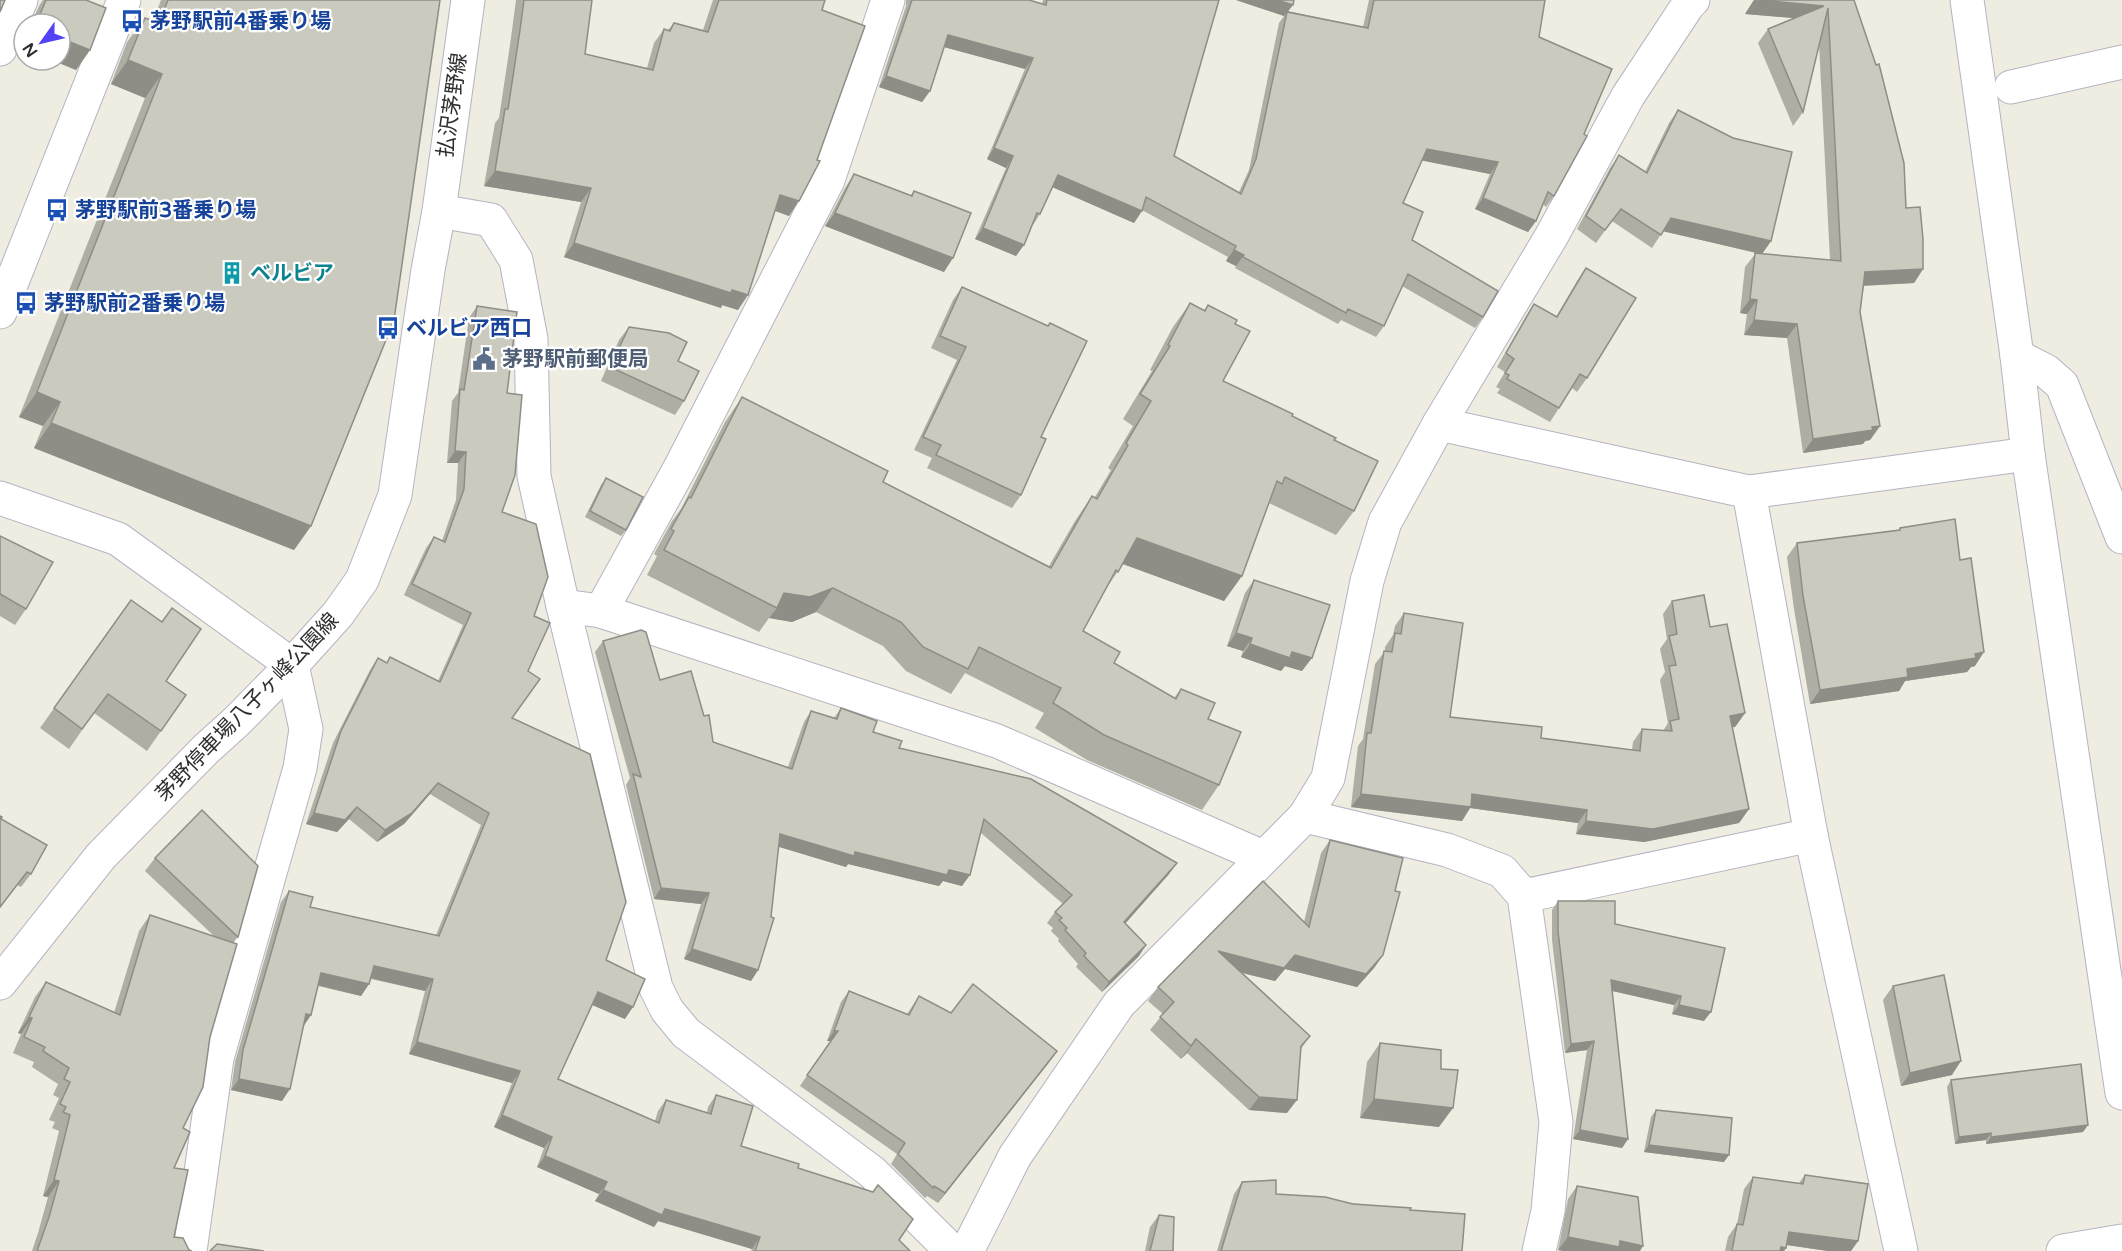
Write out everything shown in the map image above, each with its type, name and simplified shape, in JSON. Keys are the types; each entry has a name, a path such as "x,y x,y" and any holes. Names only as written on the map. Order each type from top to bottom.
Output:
{"street":[{"path":"0,49 21,0"},
{"path":"2,302 124,0"},
{"name":"払沢茅野線","path":"439,210 468,0"},
{"path":"601,611 680,468 828,180 888,0"},
{"path":"967,1251 1015,1156 1119,1004 1305,816 1328,778 1367,581 1385,522 1439,424 1551,237 1628,96 1688,4 1693,0"},
{"path":"1967,0 2017,356 2028,454 2122,1092"},
{"path":"2011,87 2122,62"},
{"path":"439,210 491,220 516,260 531,339 534,476 563,606 656,988 667,1010 686,1033 873,1172 952,1251"},
{"name":"茅野停車場八子ヶ峰公園線","path":"0,983 101,856 292,665 338,614 362,580 395,495 439,210"},
{"path":"2017,356 2046,371 2062,385 2122,537"},
{"path":"1439,424 1749,492 2028,454"},
{"path":"1749,492 1810,835 1901,1251"},
{"path":"0,498 118,539 292,665 306,729 300,768 217,1058 190,1251"},
{"path":"563,606 601,611 997,741 1263,857"},
{"path":"1305,816 1448,850 1502,871 1524,896 1556,1122 1548,1211 1539,1251"},
{"path":"1524,896 1810,835"},
{"path":"2062,1251 2122,1241"}],"building":[{"path":"0,0 5,0 0,12"},
{"path":"46,0 86,0 106,8 90,50 72,43 72,12 41,12"},
{"name":"ベルビア","path":"168,0 440,0 394,320 311,526 51,423 60,402 37,392 162,74 128,60 145,18 159,23"},
{"path":"524,0 592,0 585,54 653,70 664,29 670,31 674,23 708,32 719,0 825,0 822,10 865,26 817,160 820,161 799,201 780,195 748,295 732,290 731,293 574,243 591,188 495,171 505,109 508,109"},
{"path":"912,0 1029,0 1046,5 1047,0 1219,0 1174,156 1241,194 1256,159 1287,12 1368,28 1374,0 1545,0 1539,37 1612,69 1584,134 1587,136 1554,196 1548,192 1536,221 1483,198 1498,162 1427,149 1403,203 1423,212 1412,240 1498,291 1483,317 1408,274 1384,326 1348,309 1346,313 1243,257 1244,255 1234,250 1236,246 1146,197 1142,211 1058,175 1040,214 1037,213 1024,245 983,228 1013,156 994,148 1033,58 948,35 930,91 886,76"},
{"path":"1277,0 1294,0 1293,5"},
{"path":"1758,0 1854,0 1876,65 1879,64 1904,163 1906,208 1920,207 1923,269 1865,272 1860,312 1880,426 1872,427 1873,430 1813,439 1797,324 1754,320 1757,300 1750,299 1755,253 1841,261 1828,8 1803,112 1768,29 1824,6"},
{"path":"1678,110 1733,138 1792,152 1771,241 1671,218 1661,235 1621,209 1605,230 1586,216 1619,155 1647,173"},
{"path":"854,174 912,196 914,191 971,213 953,258 835,213"},
{"path":"1586,268 1636,298 1587,378 1580,374 1559,408 1507,379 1509,375 1505,373 1514,359 1506,353 1534,304 1557,317"},
{"path":"962,287 1048,326 1050,323 1087,341 1041,437 1046,439 1021,495 936,455 941,445 923,437 966,347 940,336"},
{"path":"1190,303 1205,311 1208,305 1237,320 1235,324 1250,331 1223,381 1293,414 1292,416 1336,438 1334,440 1378,461 1354,511 1285,477 1282,484 1277,481 1242,576 1137,538 1118,572 1116,570 1083,631 1120,652 1114,663 1176,699 1181,689 1215,703 1208,719 1241,732 1219,785 1104,735 1053,703 1061,688 979,647 968,669 923,647 901,622 833,588 810,597 784,593 777,608 664,550 674,531 671,529 689,497 691,498 742,397 888,471 883,482 1051,568 1092,496 1097,499 1128,445 1126,443 1151,401 1140,394 1170,346 1168,345"},
{"path":"477,306 517,312 507,393 522,395 515,475 502,512 536,524 548,577 534,616 550,623 528,671 540,679 512,718 590,754 626,902 606,960 645,979 633,1007 598,992 558,1079 659,1123 666,1100 711,1114 716,1095 753,1106 741,1146 799,1164 798,1168 873,1192 878,1185 913,1219 899,1240 910,1251 755,1251 760,1237 665,1209 662,1215 603,1190 607,1182 545,1156 552,1137 502,1115 520,1071 417,1042 433,979 374,966 369,984 321,973 311,1015 306,1014 290,1089 239,1079 243,1050 289,891 313,897 310,907 439,936 489,813 438,783 412,813 385,830 357,807 345,820 314,813 341,731 378,658 387,663 390,657 440,682 471,613 412,584 434,537 445,542 464,489 466,452 455,451 460,389 464,390"},
{"path":"629,327 669,333 687,342 678,361 699,371 684,401 610,367"},
{"path":"606,478 643,497 626,530 590,511"},
{"path":"1955,519 1960,560 1971,558 1984,652 1975,654 1976,658 1907,669 1908,677 1820,690 1803,596 1797,543 1900,530 1900,528"},
{"path":"0,536 53,562 26,609 0,594"},
{"path":"1254,580 1330,605 1312,658 1292,652 1290,658 1250,644 1252,638 1236,633"},
{"path":"1704,595 1710,627 1727,624 1745,713 1730,716 1749,809 1653,829 1586,821 1587,810 1472,794 1471,807 1361,794 1367,733 1371,733 1384,651 1392,652 1395,633 1401,634 1404,613 1463,623 1450,717 1542,727 1541,738 1640,751 1642,729 1672,731 1670,721 1679,719 1669,666 1676,665 1669,636 1677,634 1672,601"},
{"path":"131,600 162,622 172,608 201,629 166,681 186,695 161,731 108,694 82,729 54,708"},
{"path":"641,630 646,632 660,680 691,671 704,716 709,715 713,742 792,769 811,711 837,719 841,708 877,721 873,732 902,741 899,748 1031,779 1177,863 1124,922 1146,945 1109,982 1084,956 1086,953 1065,930 1067,928 1059,920 1062,918 1055,912 1072,895 984,819 970,875 949,870 947,875 855,852 854,856 780,834 771,917 774,918 758,970 692,949 709,893 661,888 633,774 641,777 603,641"},
{"path":"202,810 258,866 238,937 155,858"},
{"path":"0,816 1,819 47,845 31,874 27,872 0,907"},
{"path":"1330,840 1403,858 1395,891 1400,892 1383,955 1366,974 1295,955 1284,968 1218,951 1310,1036 1301,1046 1297,1100 1259,1097 1196,1039 1191,1046 1160,1017 1174,1002 1158,987 1263,881 1309,927"},
{"path":"1558,901 1615,901 1615,924 1725,948 1711,1012 1679,1005 1681,996 1611,980 1628,1139 1580,1130 1594,1041 1571,1044 1558,931"},
{"path":"150,915 237,944 210,1037 203,1087 183,1128 190,1132 174,1168 188,1170 174,1237 183,1238 189,1250 192,1251 37,1251 59,1181 54,1180 70,1115 63,1112 66,1107 60,1104 70,1082 64,1079 69,1068 43,1051 45,1047 24,1037 32,1018 29,1017 46,982 120,1015"},
{"path":"1944,975 1961,1061 1910,1073 1893,986"},
{"path":"973,984 1057,1051 945,1193 934,1186 933,1188 898,1154 905,1143 807,1075 838,1031 834,1031 849,991 909,1015 919,996 951,1013"},
{"path":"1380,1043 1441,1050 1441,1069 1458,1070 1453,1108 1374,1099"},
{"path":"2081,1064 2088,1125 1991,1137 1991,1133 1959,1137 1951,1080"},
{"path":"1656,1110 1732,1118 1729,1155 1649,1145"},
{"path":"1805,1175 1868,1184 1858,1241 1789,1232 1786,1248 1781,1247 1780,1251 1732,1251 1737,1224 1743,1225 1753,1177 1803,1184"},
{"path":"1276,1180 1276,1194 1325,1197 1353,1204 1465,1214 1462,1251 1221,1251 1242,1182"},
{"path":"1577,1186 1638,1197 1643,1246 1620,1241 1619,1247 1568,1237"},
{"path":"1159,1215 1174,1217 1173,1251 1150,1251"},
{"path":"217,1244 264,1251 210,1251"}],"place":[{"name":"茅野駅前4番乗り場","path":"132,21"},
{"name":"茅野駅前3番乗り場","path":"57,210"},
{"name":"ベルビア","path":"232,273"},
{"name":"茅野駅前2番乗り場","path":"26,303"},
{"name":"ベルビア西口","path":"388,328"},
{"name":"茅野駅前郵便局","path":"484,359"}]}
